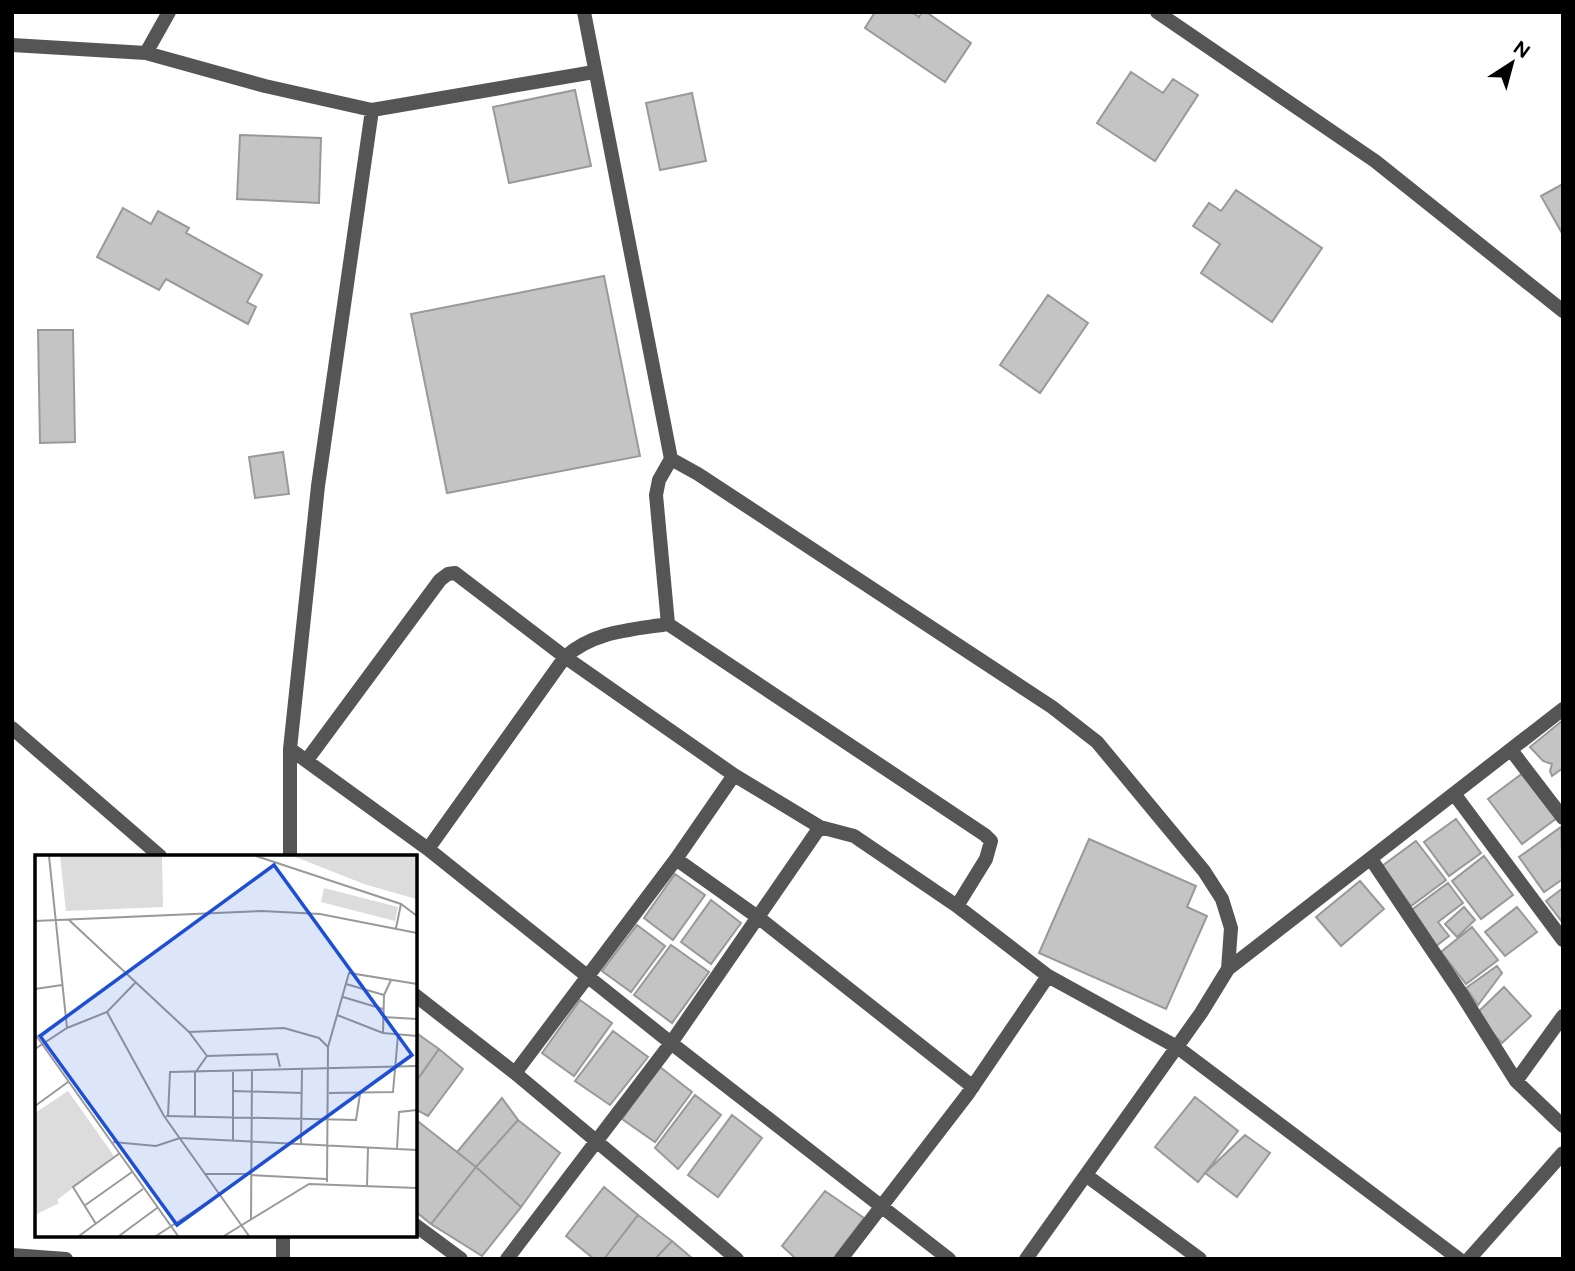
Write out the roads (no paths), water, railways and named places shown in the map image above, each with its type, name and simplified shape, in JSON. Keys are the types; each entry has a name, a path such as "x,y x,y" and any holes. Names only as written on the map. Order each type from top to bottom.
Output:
{"street":[{"path":"146,53 169,12"},
{"path":"584,12 671,458 659,480 656,495 668,624"},
{"path":"1157,12 1375,161 1563,311"},
{"path":"12,45 146,53 265,86 372,110 594,72"},
{"path":"290,855 290,749 318,486 372,110"},
{"path":"671,458 1052,707 1097,742 1204,871 1222,899 1231,928 1228,970"},
{"path":"307,760 440,580 455,573 565,657 734,775 820,827 854,836 957,906 1048,976 1177,1047 1459,1259"},
{"path":"428,849 565,657 576,647 598,635 668,624 985,835 991,841 986,859 957,906"},
{"path":"1026,1259 1201,1013 1228,970 1563,709"},
{"path":"12,728 159,855"},
{"path":"290,749 428,849 671,1043 949,1259"},
{"path":"1511,750 1563,818"},
{"path":"515,1073 676,859 734,775"},
{"path":"1455,795 1563,940"},
{"path":"506,1259 671,1043 760,918 820,827"},
{"path":"676,859 760,918 973,1087"},
{"path":"1371,859 1516,1081 1563,1126"},
{"path":"841,1259 973,1087 1048,976"},
{"path":"416,996 515,1073 737,1259"},
{"path":"1516,1081 1563,1016"},
{"path":"1469,1259 1563,1153"},
{"path":"1087,1176 1200,1259"},
{"path":"416,1226 461,1259"},
{"path":"283,1236 283,1259"},
{"path":"12,1255 66,1259"}]}
